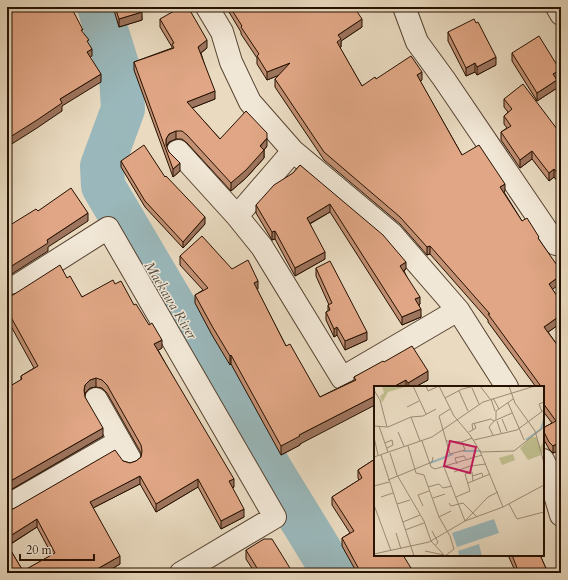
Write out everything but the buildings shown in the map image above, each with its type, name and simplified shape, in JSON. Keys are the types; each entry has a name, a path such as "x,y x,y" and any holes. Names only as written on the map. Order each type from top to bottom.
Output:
{"street":[{"path":"206,7 222,32 231,62 250,102 293,151 392,234 458,310 507,386"},
{"path":"404,7 417,42 444,79 556,244 561,245"},
{"path":"557,7 561,14"},
{"path":"178,151 237,216 262,247 342,378 458,310"},
{"path":"237,216 293,151"},
{"path":"7,292 108,228 275,518 181,573"},
{"path":"7,506 125,450 96,399"},
{"path":"544,462 561,515"}],"waterway":[{"name":"Maekawa River","path":"99,7 121,77 123,109 102,166 103,186 272,472 334,573"}]}
